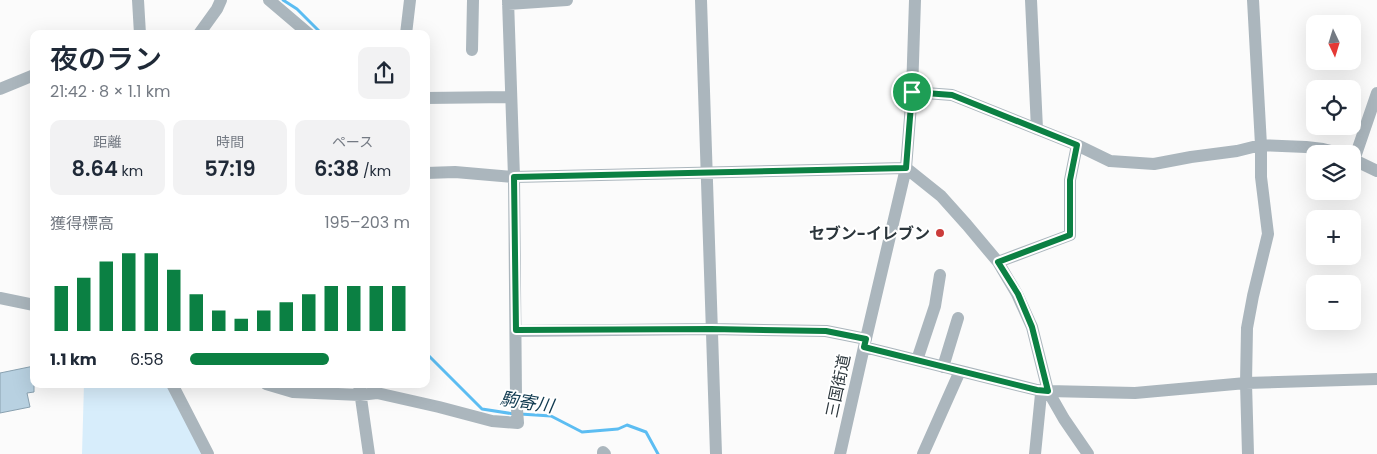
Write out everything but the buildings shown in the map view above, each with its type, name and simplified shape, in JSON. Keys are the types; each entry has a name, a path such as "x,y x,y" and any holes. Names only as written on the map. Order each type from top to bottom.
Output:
{"street":[{"path":"138,0 140,30"},
{"path":"201,30 218,9 221,0"},
{"path":"269,0 305,30"},
{"path":"406,30 410,0"},
{"path":"472,50 473,0"},
{"path":"279,388 292,392 360,390 439,407 492,421 518,423 516,396 514,177 508,2 567,0"},
{"path":"701,0 716,454"},
{"name":"三国街道","path":"840,454 864,343 906,168 912,92 915,0"},
{"path":"1031,0 1037,129"},
{"path":"1248,454 1247,328 1268,234 1261,177 1253,0"},
{"path":"0,89 30,77"},
{"path":"912,92 952,95 1077,145 1110,161 1154,164 1261,146 1306,147"},
{"path":"1358,145 1377,93"},
{"path":"430,98 512,97"},
{"path":"998,262 1070,235 1070,180 1077,145"},
{"path":"1361,163 1377,171"},
{"path":"430,173 455,172 514,177 906,168 942,196 998,262 1018,294 1032,327 1048,391 1064,419 1088,454"},
{"path":"917,360 936,306 940,275"},
{"path":"0,298 30,304"},
{"path":"943,367 958,318"},
{"path":"516,330 711,329 826,331 917,360 1037,390 1048,391 1135,393 1246,383 1377,379"},
{"path":"923,454 960,371"},
{"path":"174,388 208,454"},
{"path":"360,390 368,454"},
{"path":"1035,454 1041,394 1048,391"}],"shaded area":[{"path":"84,388 170,388 203,454 82,454"}],"waterway":[{"name":"駒寄川","path":"283,0 297,9 318,30"},
{"name":"駒寄川","path":"430,357 482,409 514,414"},
{"name":"駒寄川","path":"520,414 551,416 582,432 618,429 627,425 646,432 658,454"}],"place":[{"name":"セブン-イレブン","path":"940,233"}],"route":[{"path":"912,92 952,95 1077,145 1070,180 1070,235 998,262 1018,294 1032,327 1048,391 1037,390 864,347 866,339 826,331 711,329 516,330 514,177 906,168 912,92"}]}
